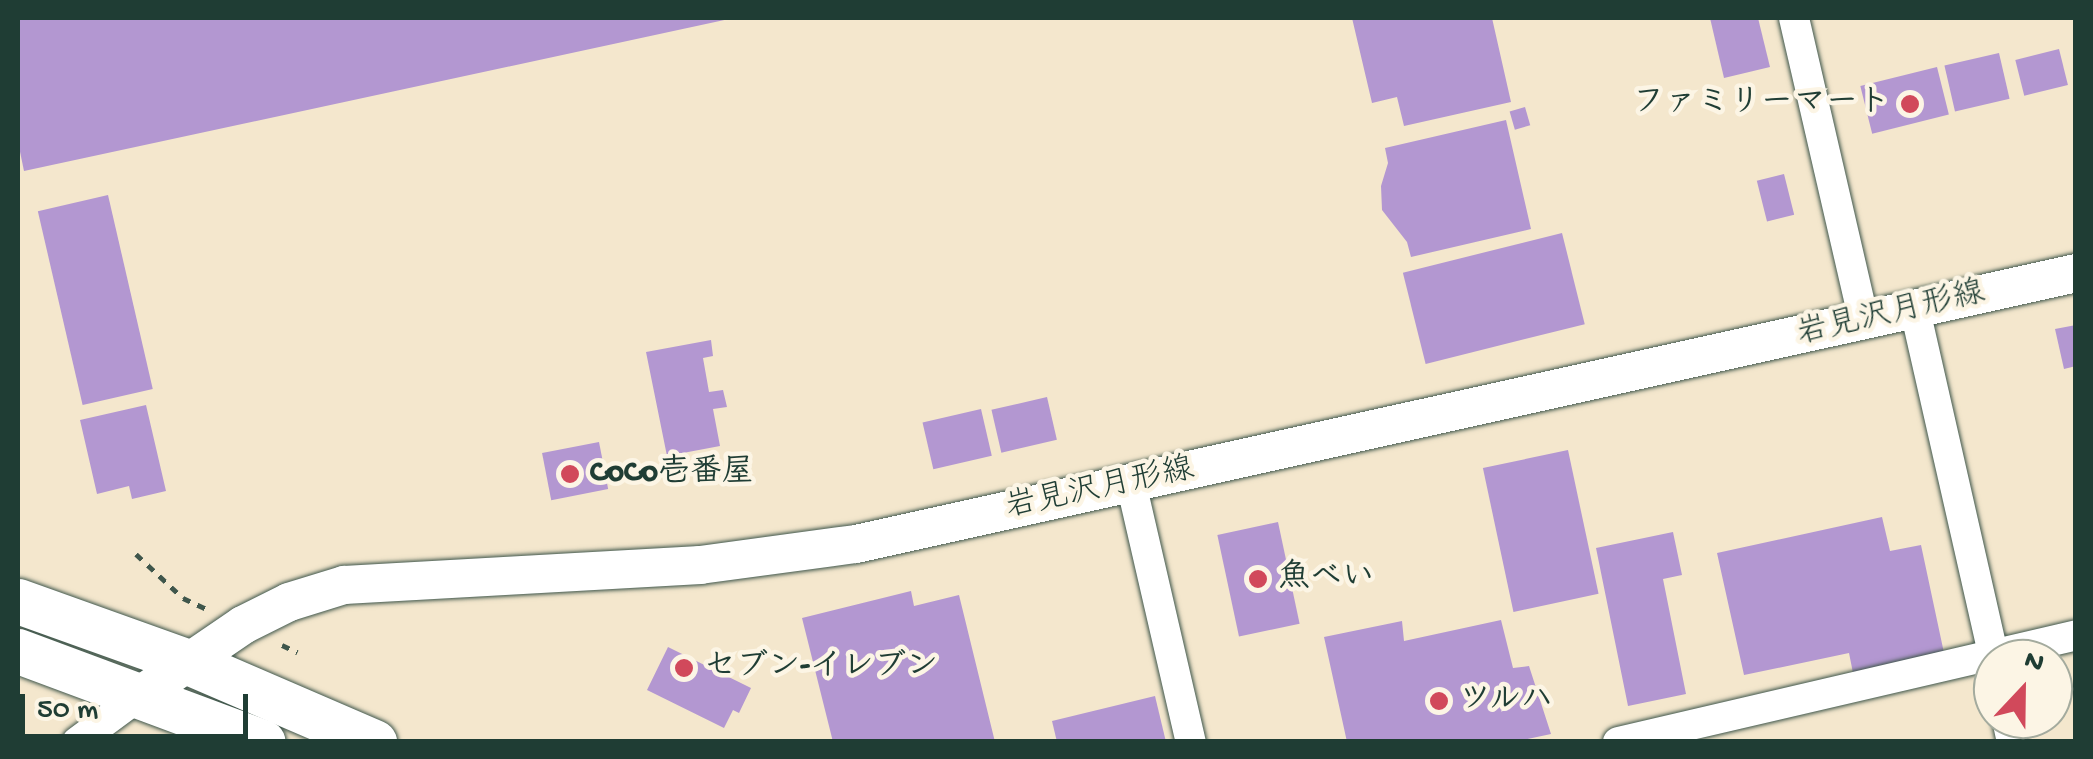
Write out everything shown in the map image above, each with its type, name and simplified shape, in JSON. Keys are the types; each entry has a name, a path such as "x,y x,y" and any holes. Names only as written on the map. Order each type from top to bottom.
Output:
{"highway":[{"path":"18,601 186,661 374,742"},
{"path":"18,650 264,742"}],"main road":[{"name":"岩見沢月形線","path":"138,696 186,661 289,602 344,585 700,565 856,544 2076,273"}],"street":[{"path":"1794,18 1864,321"},
{"path":"1914,310 1989,639"},
{"path":"1131,482 1191,742"},
{"path":"1618,742 1973,662"},
{"path":"77,742 138,696"}],"building":[{"path":"18,18 729,19 24,171 18,142"},
{"path":"1352,18 1492,18 1511,102 1404,126 1397,97 1372,103"},
{"path":"1710,18 1758,18 1770,67 1724,78"},
{"path":"2059,49 2068,85 2024,96 2015,60"},
{"path":"1999,53 2010,99 1955,111 1944,66"},
{"path":"1937,67 1949,115 1872,134 1860,86"},
{"path":"1525,107 1530,125 1515,130 1510,111"},
{"path":"1506,120 1531,229 1411,257 1407,242 1382,210 1381,186 1388,163 1385,148"},
{"path":"1784,174 1794,215 1767,222 1757,181"},
{"path":"108,195 153,389 83,405 38,211"},
{"path":"1562,233 1585,324 1426,364 1403,273"},
{"path":"2076,325 2076,366 2064,369 2055,329"},
{"path":"711,340 713,356 703,358 709,392 723,390 727,407 713,409 720,446 667,456 646,352"},
{"path":"1047,397 1057,440 1001,453 991,410"},
{"path":"146,405 166,491 132,499 129,486 97,494 80,420"},
{"path":"981,409 992,456 933,469 923,422"},
{"path":"599,442 608,489 551,500 542,453"},
{"path":"1568,450 1599,594 1513,612 1483,468"},
{"path":"1882,517 1890,551 1921,545 1944,653 1853,673 1849,653 1744,675 1717,553"},
{"name":"魚べい","path":"1278,522 1300,624 1239,637 1217,535"},
{"path":"1673,532 1682,575 1663,579 1686,694 1628,706 1596,548"},
{"path":"911,591 914,606 959,595 995,742 833,742 802,618"},
{"name":"ツルハ","path":"1501,620 1513,668 1529,666 1551,734 1514,742 1347,742 1324,637 1402,621 1404,641"},
{"name":"セブン-イレブン","path":"668,647 751,688 739,713 733,710 724,728 647,690"},
{"path":"1155,696 1166,742 1057,742 1052,721"}],"place":[{"name":"ファミリーマート","path":"1910,104"},
{"name":"CoCo壱番屋","path":"570,474"},
{"name":"魚べい","path":"1258,579"},
{"name":"セブン-イレブン","path":"684,668"},
{"name":"ツルハ","path":"1439,701"}]}
